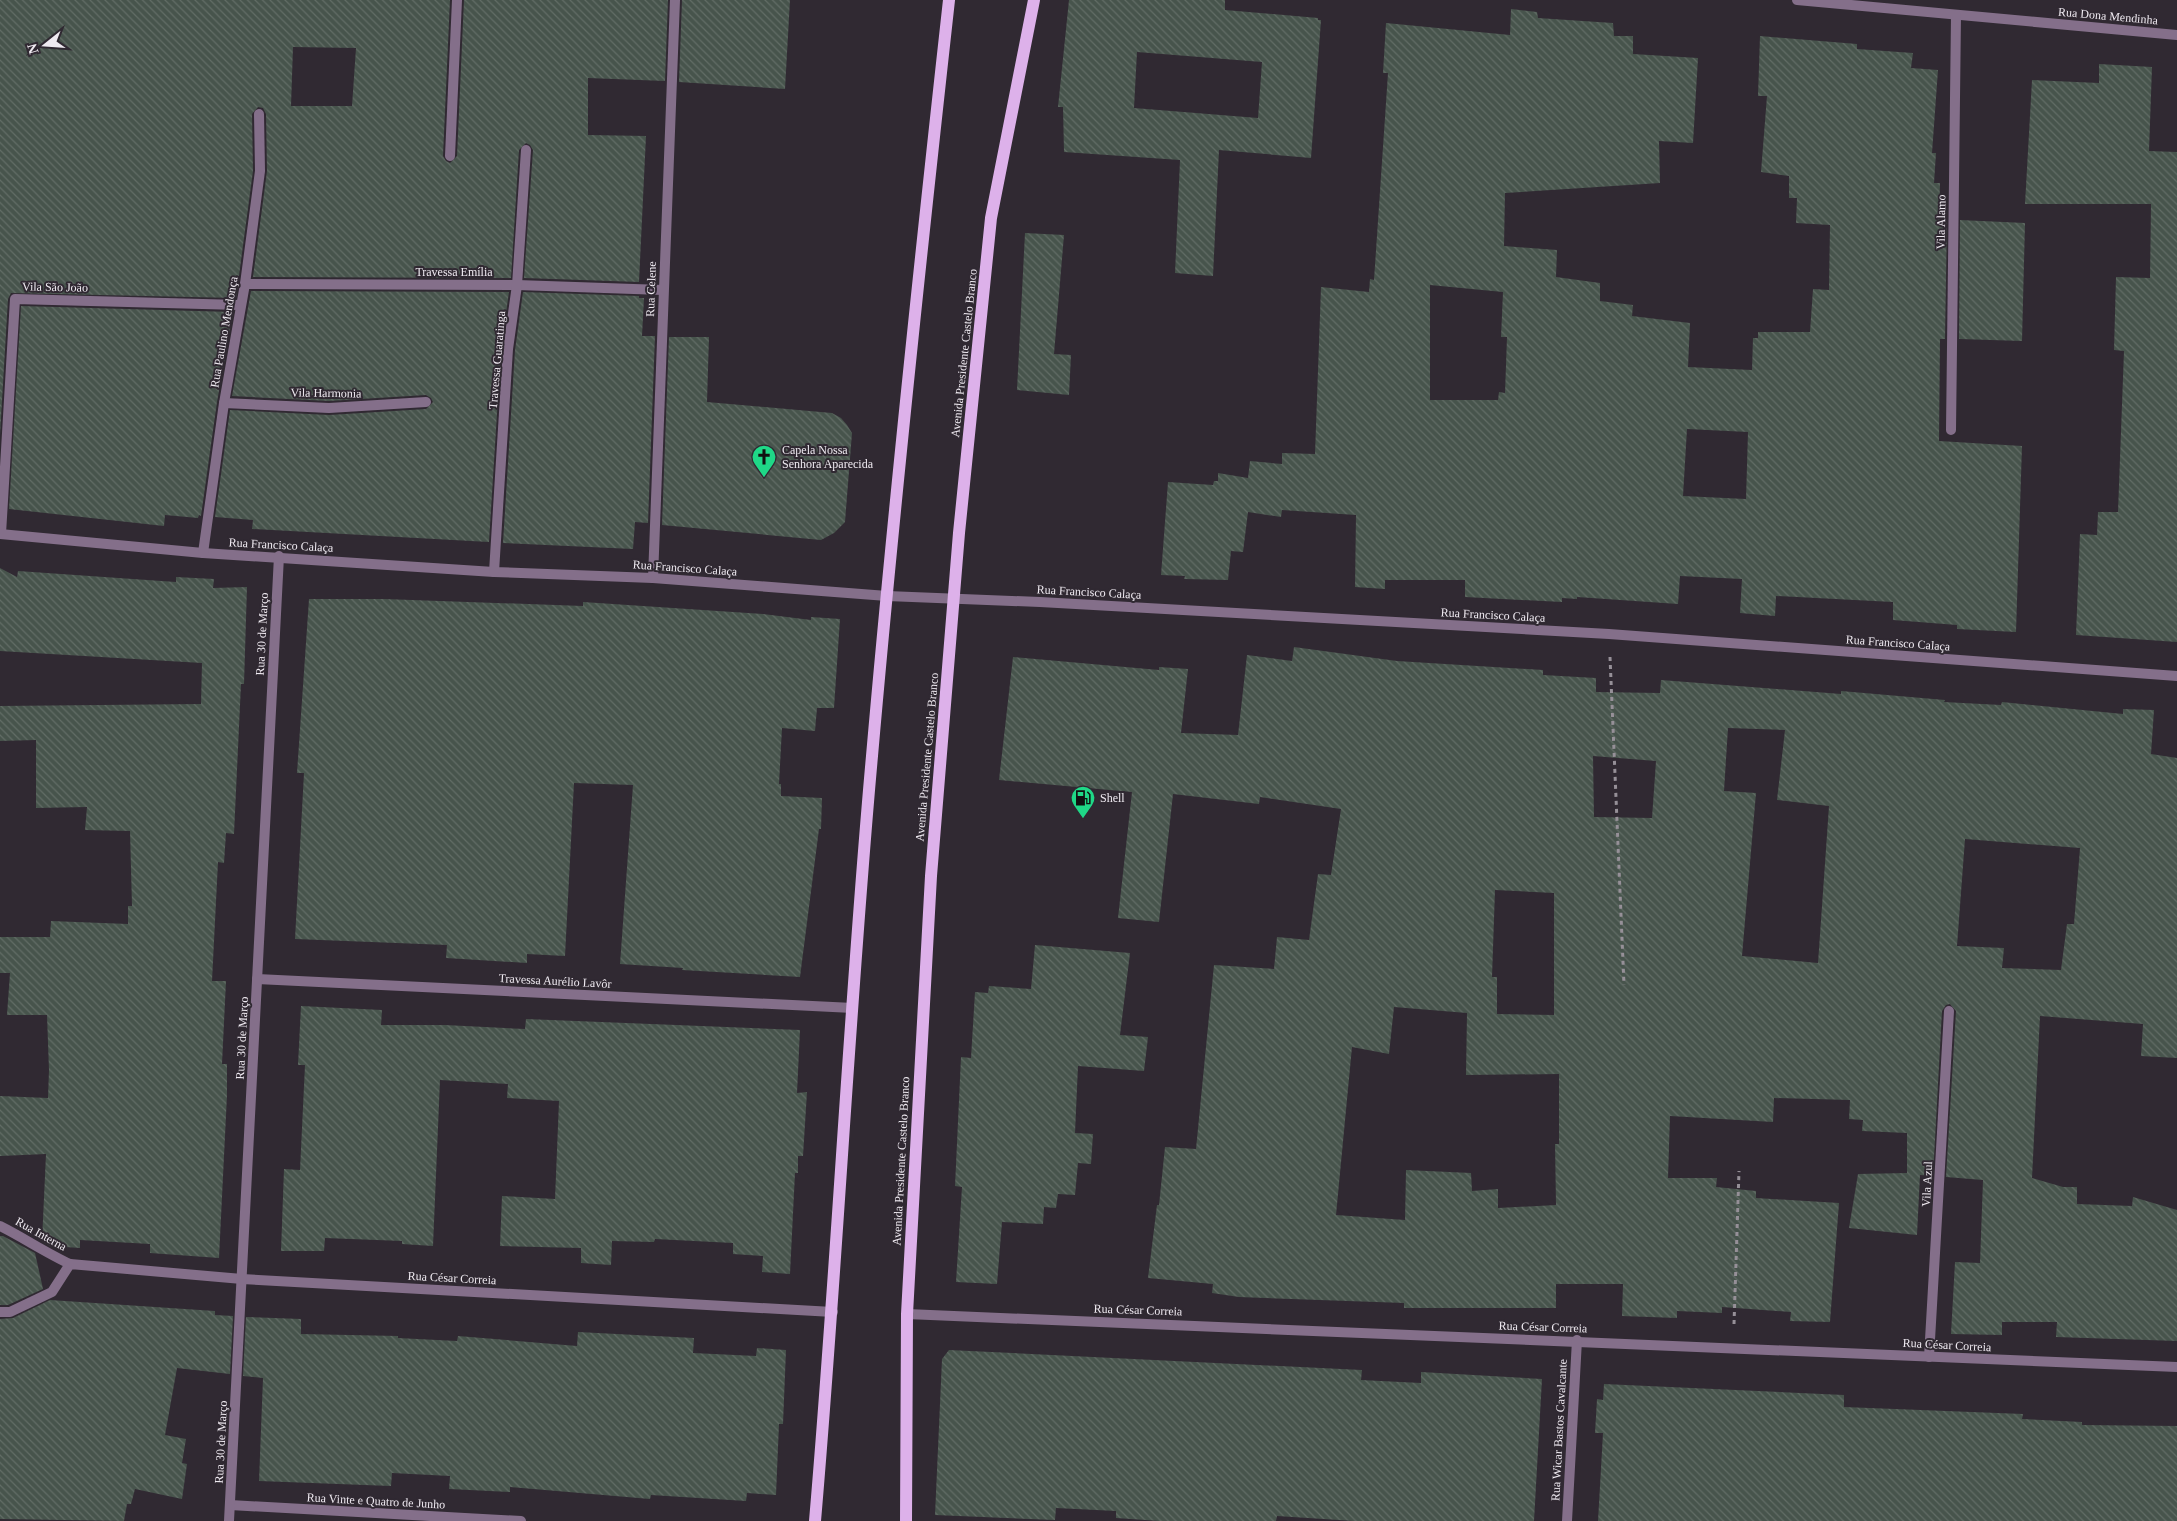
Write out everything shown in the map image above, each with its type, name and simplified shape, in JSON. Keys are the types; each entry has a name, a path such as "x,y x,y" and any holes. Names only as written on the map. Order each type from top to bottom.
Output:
{"main road":[{"path":"815,1521 833,1312 871,758 949,0"},
{"name":"Avenida Presidente Castelo Branco","path":"906,1521 907,1314 931,876 954,598 991,218 1034,0"}],"street":[{"path":"450,156 457,0"},
{"name":"Rua Celene","path":"653,578 674,0"},
{"name":"Rua Dona Mendinha","path":"1797,0 2177,35"},
{"name":"Vila Alamo","path":"1951,430 1956,15"},
{"name":"Rua Paulino Mendonça","path":"203,553 224,403 245,284 260,171 259,114"},
{"name":"Travessa Guaratinga","path":"494,572 508,350 517,285 526,150"},
{"name":"Travessa Emília","path":"245,284 517,285 663,290"},
{"name":"Vila São João","path":"0,534 15,299 240,305"},
{"name":"Vila Harmonia","path":"224,403 329,408 426,402"},
{"name":"Rua Francisco Calaça","path":"0,534 203,553 279,556 494,572 653,578 887,596 954,598 1609,634 2177,676"},
{"name":"Rua 30 de Março","path":"229,1521 279,556"},
{"name":"Travessa Aurélio Lavôr","path":"257,979 853,1008"},
{"name":"Vila Azul","path":"1929,1357 1949,1011"},
{"name":"Rua Interna","path":"0,1226 18,1235 40,1250 70,1264"},
{"path":"0,1312 10,1312 52,1292 70,1264"},
{"name":"Rua César Correia","path":"70,1264 242,1279 833,1312"},
{"name":"Rua César Correia","path":"907,1314 1577,1340 2177,1368"},
{"name":"Rua Wicar Bastos Cavalcante","path":"1566,1521 1577,1340"},
{"name":"Rua Vinte e Quatro de Junho","path":"230,1506 521,1521"}],"path":[{"path":"1609,634 1624,986"},
{"path":"1733,1348 1739,1171"}],"building":[{"path":"0,0 450,0 443,156 450,163 457,156 464,0 668,0 665,81 588,78 588,135 646,136 639,282 524,278 533,150 526,143 519,150 511,278 253,277 267,171 266,114 263,108 258,107 252,114 253,171 236,298 11,293 8,299 0,435","holes":["293,47 356,48 352,106 291,106"]},
{"path":"682,0 790,0 785,89 679,82"},
{"path":"1069,0 1225,0 1225,10 1318,18 1318,20 1321,20 1311,158 1219,150 1213,276 1175,273 1180,160 1064,152 1063,107 1058,107","holes":["1137,52 1262,62 1258,118 1134,108"]},
{"path":"1511,9 1537,12 1538,18 1613,23 1614,36 1633,36 1633,54 1698,58 1693,143 1659,141 1660,183 1505,193 1504,246 1557,250 1556,277 1600,283 1600,301 1633,305 1632,316 1690,323 1688,367 1752,370 1753,338 1758,338 1758,332 1810,332 1813,289 1829,290 1830,225 1796,223 1797,198 1789,198 1789,176 1761,172 1767,96 1758,96 1760,36 1857,44 1857,49 1913,53 1911,68 1938,70 1932,153 1936,153 1934,183 1940,183 1939,219 1947,220 1945,339 1940,339 1939,441 2022,446 2016,632 1957,629 1957,625 1893,620 1893,602 1776,596 1775,616 1740,613 1742,579 1680,576 1678,604 1577,597 1577,599 1562,598 1562,602 1465,597 1465,580 1385,580 1385,589 1355,587 1356,515 1282,510 1281,517 1248,512 1243,552 1231,551 1228,580 1184,579 1185,576 1161,575 1168,482 1213,485 1214,481 1218,481 1218,473 1248,478 1250,461 1282,464 1282,453 1315,454 1321,287 1369,292 1370,279 1374,280 1388,73 1383,73 1386,23 1510,35","holes":["1430,285 1503,292 1501,337 1507,337 1505,393 1499,392 1498,400 1430,400","1687,429 1748,432 1746,499 1683,496"]},
{"path":"2099,64 2152,67 2149,151 2177,152 2177,642 2076,635 2080,534 2097,535 2098,512 2118,512 2124,351 2114,350 2116,277 2150,278 2151,204 2025,204 2032,80 2099,83"},
{"path":"1960,220 2025,223 2022,341 1959,339"},
{"path":"1025,233 1064,235 1054,354 1071,355 1069,395 1017,390"},
{"path":"251,291 509,292 501,349 489,542 252,529 253,520 215,517 230,410 329,415 426,409 433,402 426,395 329,401 232,396"},
{"path":"523,292 639,296 639,298 644,298 642,336 655,336 648,523 635,522 633,549 503,543 515,350"},
{"path":"21,306 233,312 217,402 201,516 199,515 198,518 165,515 164,526 9,509"},
{"name":"Capela Nossa Senhora Aparecida","path":"669,337 709,337 707,402 832,413 841,418 847,425 852,433 845,522 834,533 821,540 662,525"},
{"path":"0,568 17,577 18,571 176,582 176,577 214,579 213,588 247,587 244,684 241,684 234,834 226,833 224,863 218,862 212,981 226,981 222,1064 227,1064 227,1095 219,1258 150,1253 150,1244 80,1240 80,1248 50,1246 42,1241 46,1154 0,1156 0,1096 48,1098 49,1070 47,1015 7,1015 10,973 0,973 0,937 50,937 51,921 128,924 128,906 132,906 130,831 85,830 87,807 36,808 36,740 0,741 0,706 201,704 202,663 0,651"},
{"path":"309,599 384,599 583,606 583,602 763,614 811,620 811,617 840,619 834,708 817,708 815,731 782,728 779,784 781,784 781,796 822,798 821,829 819,829 800,977 682,970 683,968 620,964 633,785 574,783 565,956 527,954 527,963 446,958 447,945 295,939 304,773 297,773"},
{"path":"1294,647 1397,661 1543,670 1543,675 1596,678 1596,692 1660,693 1661,680 1841,694 1841,691 1945,700 1944,702 2001,705 2002,702 2123,714 2123,709 2154,710 2151,754 2177,758 2177,1058 2141,1056 2143,1024 2040,1016 2032,1178 2063,1187 2077,1187 2077,1204 2132,1206 2133,1197 2177,1210 2177,1341 2056,1337 2057,1322 2002,1322 2002,1335 1951,1334 1955,1262 1980,1263 1983,1180 1946,1177 1956,1011 1950,1004 1946,1005 1942,1011 1933,1176 1920,1175 1917,1235 1849,1228 1858,1174 1907,1173 1907,1133 1862,1131 1863,1120 1849,1119 1850,1100 1774,1098 1773,1122 1670,1116 1668,1178 1717,1178 1716,1187 1756,1191 1756,1198 1839,1203 1830,1322 1790,1321 1791,1312 1722,1307 1722,1313 1677,1311 1677,1318 1622,1316 1623,1284 1556,1284 1556,1308 1404,1308 1404,1303 1239,1297 1212,1293 1213,1284 1148,1278 1157,1205 1159,1205 1165,1147 1196,1149 1214,965 1274,969 1277,937 1309,940 1318,874 1331,875 1341,809 1260,797 1259,804 1173,794 1159,922 1118,918 1132,792 999,780 1013,657 1159,670 1159,667 1188,669 1181,733 1238,735 1247,655 1292,661","holes":["1728,728 1785,730 1777,800 1829,806 1818,963 1742,956 1756,793 1724,791","1593,756 1656,761 1652,818 1594,817","1965,839 2080,848 2074,924 2067,924 2061,970 2002,968 2004,948 1957,946","1495,890 1554,893 1554,1015 1497,1014 1497,977 1492,977","1394,1007 1467,1013 1466,1075 1559,1074 1559,1144 1555,1144 1556,1205 1498,1208 1498,1189 1472,1191 1471,1173 1406,1170 1405,1220 1336,1215 1352,1047 1389,1054"]},
{"path":"1035,945 1130,953 1120,1035 1148,1037 1144,1071 1078,1066 1075,1133 1093,1134 1091,1164 1078,1163 1075,1195 1058,1194 1056,1208 1044,1207 1043,1224 1002,1222 997,1284 956,1282 962,1187 955,1186 961,1057 971,1058 975,992 988,993 989,986 1031,989"},
{"path":"301,1006 382,1010 381,1025 445,1025 525,1029 526,1019 800,1030 797,1093 807,1092 803,1156 798,1156 798,1173 795,1173 790,1274 762,1272 763,1256 733,1254 733,1243 655,1239 654,1242 612,1241 611,1265 581,1263 581,1248 500,1246 502,1196 555,1199 559,1101 507,1098 508,1084 440,1080 433,1246 402,1244 402,1241 325,1238 324,1251 281,1251 284,1169 300,1170 305,1065 298,1065"},
{"path":"0,1236 35,1253 43,1289 8,1305 0,1305"},
{"path":"50,1300 215,1311 215,1315 233,1316 230,1374 177,1368 165,1435 186,1439 182,1463 187,1464 182,1499 135,1489 131,1504 127,1504 124,1521 0,1519 0,1319 13,1318"},
{"path":"246,1317 301,1319 301,1334 398,1336 398,1338 457,1341 458,1336 577,1346 578,1332 694,1338 693,1353 756,1356 757,1348 786,1350 783,1424 779,1424 776,1495 747,1493 746,1501 651,1495 650,1499 510,1487 510,1492 449,1489 450,1476 392,1473 391,1486 259,1481 263,1378 243,1376"},
{"path":"949,1350 1362,1370 1361,1380 1421,1383 1421,1372 1542,1379 1534,1521 1354,1521 1277,1516 1276,1521 1160,1521 1116,1518 1116,1511 1056,1508 1055,1520 935,1515 942,1359"},
{"path":"1604,1384 1844,1395 1844,1407 2023,1414 2022,1419 2082,1422 2082,1425 2177,1426 2177,1521 1598,1521 1603,1433 1595,1433 1597,1399 1603,1400"}],"place":[{"name":"Capela Nossa Senhora Aparecida","path":"764,478"},
{"name":"Shell","path":"1083,819"}]}
